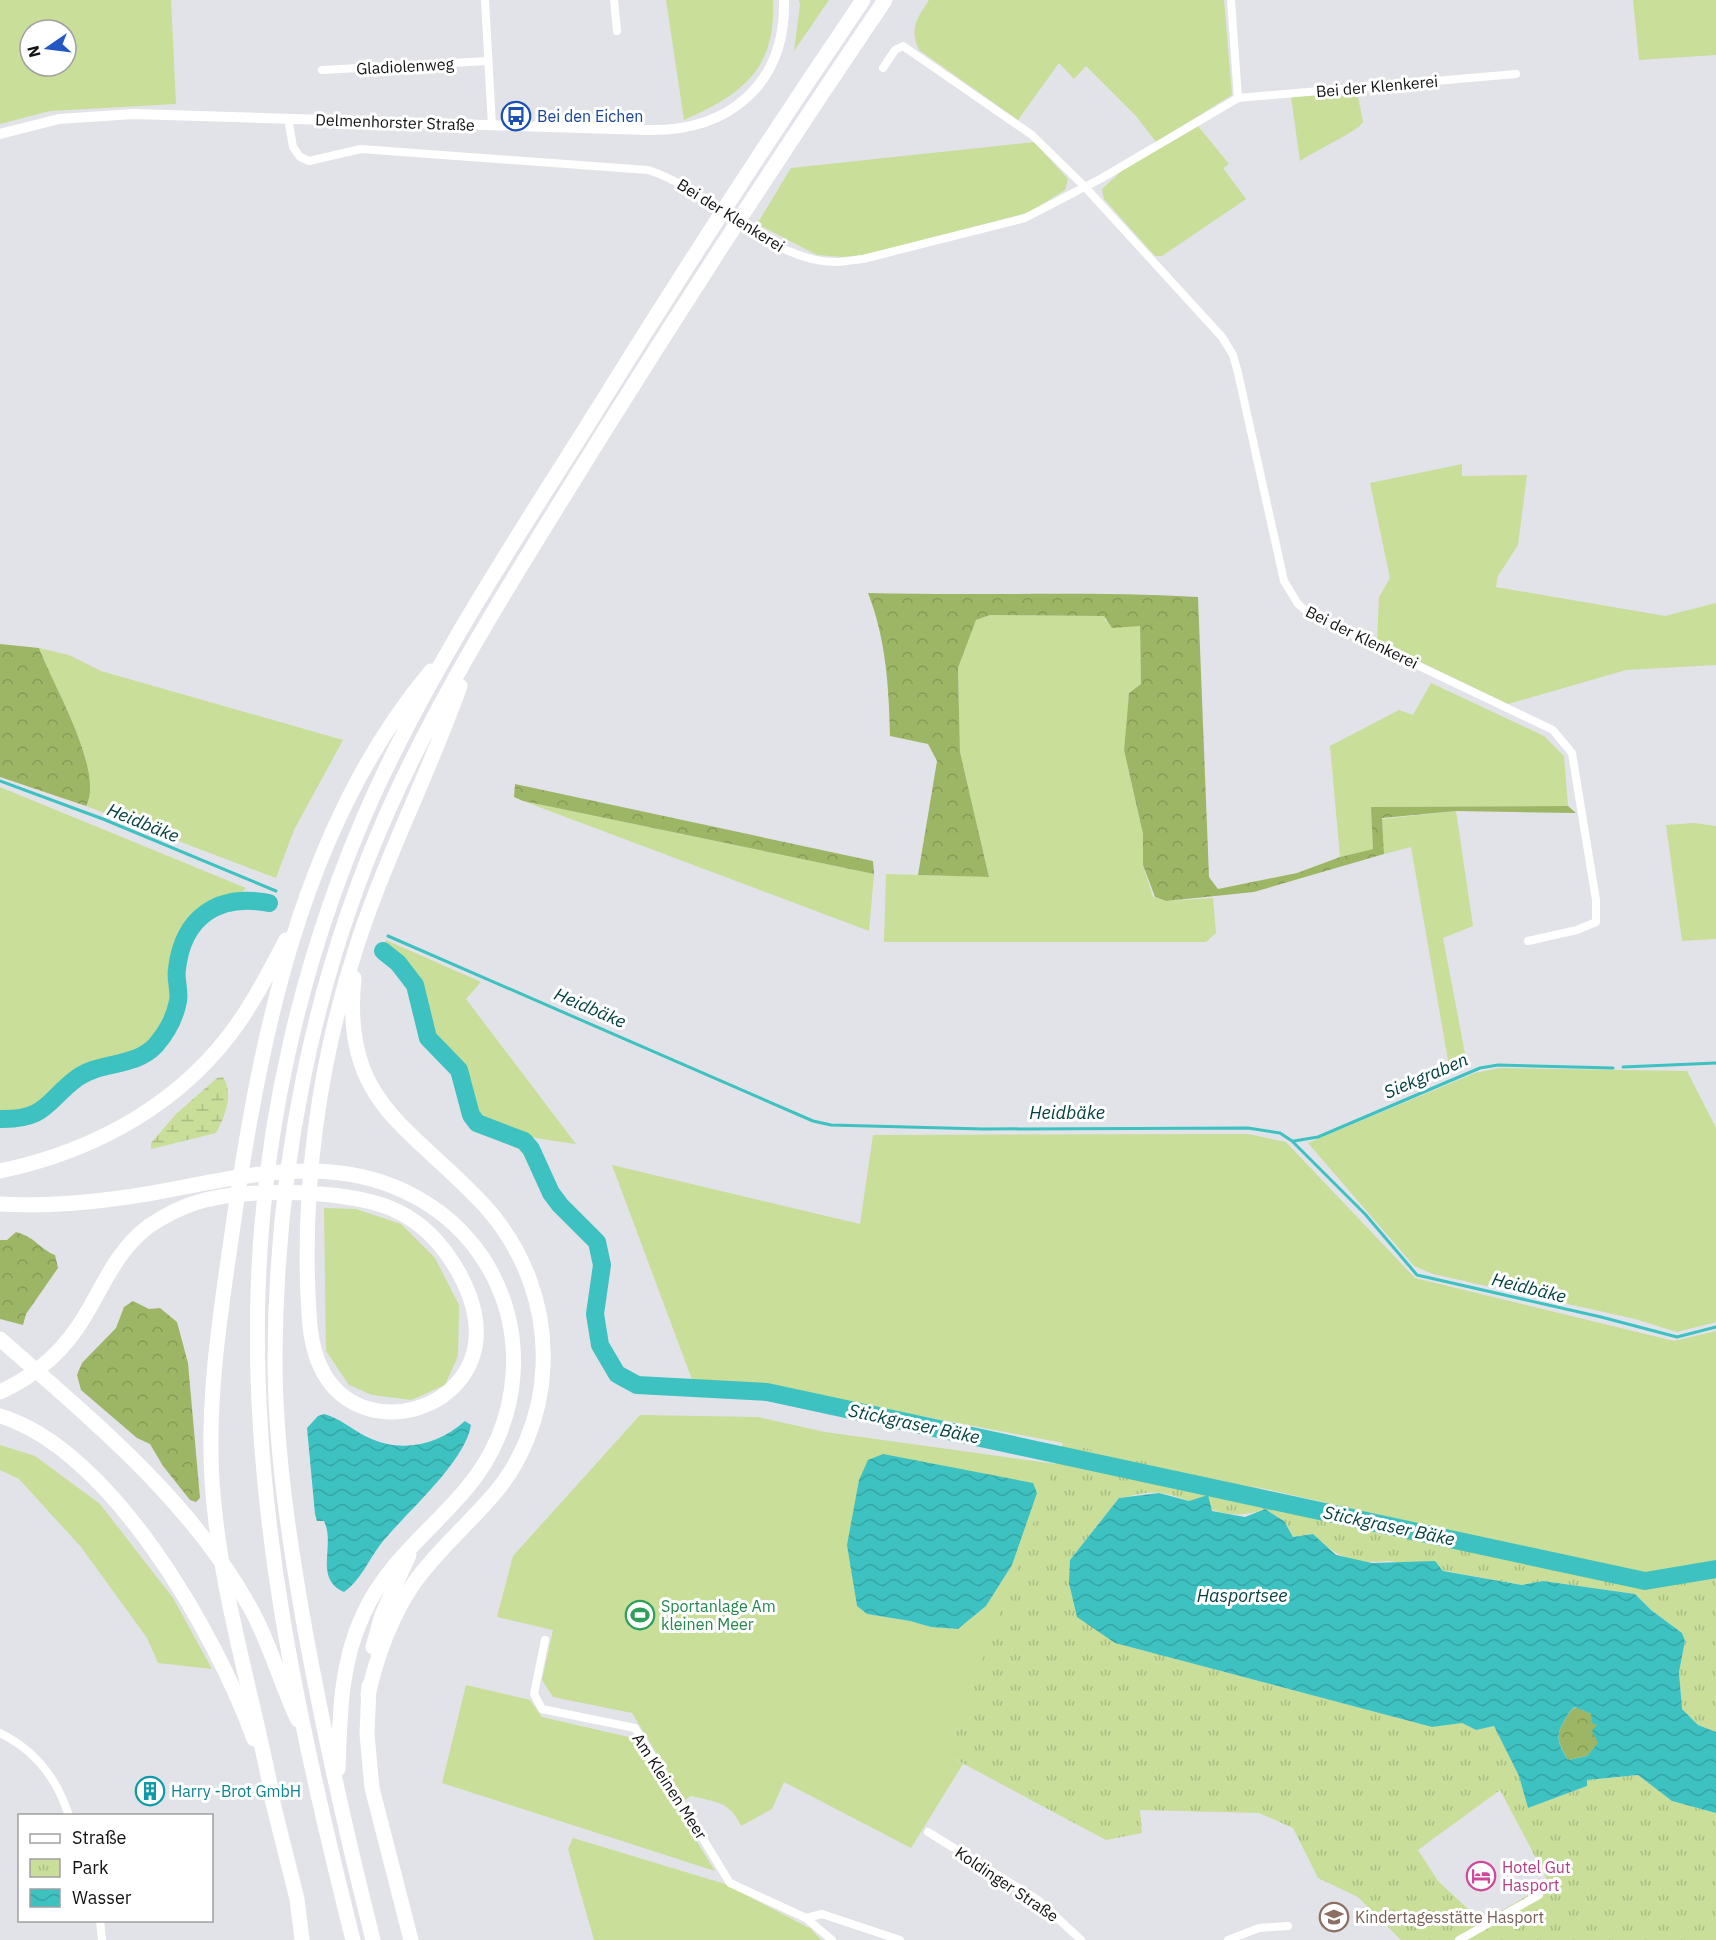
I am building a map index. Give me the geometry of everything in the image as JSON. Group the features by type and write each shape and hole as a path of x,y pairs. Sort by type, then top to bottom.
{"highway":[{"path":"353,1940 307,1739 281,1599 261,1438 257,1359 258,1288 272,1144 286,1063 313,960 331,906 374,796 400,741 456,641 628,359 863,0"},
{"path":"373,1940 337,1790 300,1599 280,1445 275,1362 277,1289 291,1144 319,1010 352,903 390,807 476,644 642,371 885,0"},
{"path":"273,1800 259,1723 238,1645 220,1553 212,1482 212,1388 235,1213 263,1057 303,908 337,824 381,738 406,700 456,641"},
{"path":"0,1392 49,1360 76,1331 114,1263 140,1233 176,1210 216,1198 289,1193 338,1197 379,1203 404,1214 429,1233 449,1256 466,1286 475,1314 476,1341 469,1365 457,1383 442,1398 419,1409 394,1413 369,1410 348,1399 329,1382 315,1357 310,1331 308,1216 314,1145 330,1043 358,942 392,850 440,741 476,644"},
{"path":"0,1171 53,1158 100,1140 141,1116 180,1087 211,1057 240,1021 303,908"},
{"path":"358,942 352,1011 355,1041 366,1076 380,1101 402,1128 477,1199 506,1234 528,1276 543,1338 540,1397 520,1455 489,1501 439,1552 414,1584 385,1638 368,1695"},
{"path":"0,1204 110,1200 284,1172 341,1173 393,1185 417,1197 459,1229 491,1271 511,1324 514,1348 511,1395 496,1443 465,1490 417,1539 375,1592 363,1614 348,1656 341,1696 337,1790"},
{"path":"0,1339 91,1419 202,1534 252,1612 307,1739"},
{"path":"0,1416 40,1433 72,1456 109,1495 168,1570 205,1630 236,1691 262,1762 297,1899 302,1940"},
{"path":"411,1940 372,1788 366,1734 368,1695 376,1634 417,1539"}],"street":[{"path":"485,0 492,125"},
{"path":"614,0 617,31"},
{"name":"Delmenhorster Straße","path":"0,134 59,119 94,115 288,118 667,130 704,124 727,114 747,98 766,75 782,35 784,0"},
{"path":"1231,0 1238,98"},
{"name":"Bei der Klenkerei","path":"883,68 895,50 903,46 1032,135 1085,187 1222,337 1233,355 1284,581 1298,604 1310,614 1553,730 1572,753 1596,900 1596,922 1578,930 1528,941"},
{"name":"Gladiolenweg","path":"322,69 488,61"},
{"name":"Bei der Klenkerei","path":"288,118 293,147 300,157 309,161 361,149 648,170 687,187 790,252 815,260 836,262 863,260 1025,218 1085,187 1238,98 1516,74"},
{"name":"Am Kleinen Meer","path":"545,1640 534,1694 542,1709 635,1728 730,1883 806,1918 832,1940"},
{"path":"0,1733 24,1747 46,1770 68,1814"},
{"name":"Koldinger Straße","path":"928,1832 1038,1900 1081,1940"},
{"path":"1459,1940 1539,1895"},
{"name":"Am Kleinen Meer","path":"806,1918 822,1914 900,1940"},
{"path":"100,1922 102,1940"},
{"path":"1228,1940 1259,1928 1288,1926"}],"green space":[{"path":"0,0 171,0 176,104 50,111 0,124"},
{"path":"666,0 773,0 769,44 752,76 723,100 684,120"},
{"path":"799,0 829,0 794,51 800,5"},
{"path":"929,0 1224,0 1232,95 1156,142 1136,116 1086,66 1074,79 1059,63 1018,120 919,50 915,36 916,24"},
{"path":"1633,0 1716,0 1716,55 1639,60"},
{"path":"1357,92 1363,122 1353,131 1300,161 1291,97"},
{"path":"1198,126 1229,164 1223,168 1246,199 1162,256 1155,256 1104,199 1102,189 1125,168"},
{"path":"1034,142 1068,179 1065,190 1030,212 870,254 843,257 817,255 757,224 791,168"},
{"path":"1462,464 1462,476 1527,475 1518,545 1498,576 1496,587 1665,616 1716,603 1716,665 1626,670 1508,704 1377,641 1379,597 1390,578 1370,483"},
{"path":"868,593 1116,594 1198,597 1209,877 1218,889 1297,873 1340,857 1373,849 1371,807 1568,806 1576,813 1456,811 1382,818 1384,854 1254,892 1166,901 1155,897 1143,865 1143,834 1124,750 1129,693 1141,684 1140,626 1112,628 1104,616 990,615 976,620 958,668 960,752 989,877 918,875 937,761 928,744 890,736 889,699 883,646"},
{"path":"990,615 1105,616 1105,621 1140,626 1141,684 1129,693 1124,750 1143,834 1143,865 1153,897 1166,901 1213,898 1216,933 1206,942 884,942 886,874 989,877 960,752 958,668 976,620"},
{"path":"0,644 39,648 83,751 89,772 90,791 86,806 0,777"},
{"path":"39,648 69,655 101,671 343,740 294,830 276,878 86,806 90,791 89,772 83,751"},
{"path":"1431,683 1544,736 1564,756 1568,806 1372,807 1373,849 1340,857 1330,746 1399,710 1413,715"},
{"path":"515,784 873,861 874,874 523,801 514,797"},
{"path":"0,787 246,888 232,899 198,912 181,928 174,946 170,1009 159,1028 145,1044 117,1060 85,1069 37,1108 27,1114 14,1116 0,1116"},
{"path":"523,801 874,874 869,931"},
{"path":"1456,811 1473,926 1443,938 1467,1064 1450,1072 1411,847 1384,854 1382,819"},
{"path":"1694,823 1716,826 1716,939 1682,941 1666,825"},
{"path":"386,940 481,982 466,999 576,1144 512,1133 488,1123 475,1113 461,1069 431,1030 426,1000 419,981 408,967 383,947"},
{"path":"1499,1068 1687,1071 1716,1128 1716,1322 1677,1332 1635,1319 1433,1274 1414,1266 1308,1143 1475,1073"},
{"path":"223,1077 228,1098 216,1133 151,1149 151,1143 176,1114 217,1078"},
{"path":"1248,1134 1286,1142 1415,1278 1674,1341 1716,1331 1716,1564 1648,1576 1063,1443 760,1385 694,1385 612,1165 860,1224 873,1135"},
{"path":"324,1208 356,1209 401,1224 435,1258 459,1305 458,1356 445,1385 411,1400 372,1395 349,1385 326,1351"},
{"path":"16,1232 29,1237 55,1255 58,1268 26,1314 23,1325 0,1319 0,1240 7,1240"},
{"path":"133,1301 149,1309 160,1308 177,1322 188,1363 200,1498 196,1502 190,1500 163,1466 150,1444 137,1438 81,1390 77,1375 82,1363 116,1328 124,1307"},
{"path":"640,1415 758,1417 825,1432 1056,1464 947,1755 963,1764 911,1848 784,1782 772,1809 741,1826 732,1812 721,1804 691,1796 685,1800 632,1713 553,1697 542,1680 553,1630 497,1617 513,1556","holes":["1012,1565 986,1606 958,1629 931,1627 867,1614 857,1606 853,1582"]},
{"path":"1063,1443 1245,1484 1479,1553 1646,1587 1716,1574 1716,1732 1698,1725 1682,1709 1679,1672 1685,1641 1682,1633 1651,1610 1635,1594 1543,1581 1522,1585 1390,1561 1356,1560 1339,1554 1313,1534 1293,1537 1284,1521 1265,1509 1250,1513 1224,1513 1161,1493 1119,1498 1070,1560 1115,1643 1432,1727 1462,1723 1476,1730 1494,1726 1519,1776 1528,1808 1587,1786 1587,1780 1638,1775 1672,1801 1716,1813 1716,1940 1401,1940 1358,1897 1318,1878 1293,1828 1259,1813 1140,1810 1142,1833 1106,1840 947,1755","holes":["1500,1790 1549,1883 1482,1922 1438,1881 1418,1850"]},
{"path":"0,1445 35,1456 100,1504 173,1598 212,1669 158,1663 147,1638 81,1547 19,1479 0,1470"},
{"path":"466,1685 530,1700 542,1717 633,1738 715,1871 442,1783"},
{"path":"1576,1707 1591,1714 1597,1725 1595,1735 1599,1743 1587,1756 1568,1760 1561,1746 1559,1733 1567,1716"},
{"path":"573,1838 725,1884 811,1929 821,1940 594,1940 568,1849"}],"water":[{"path":"324,1414 365,1436 391,1445 418,1445 454,1430 465,1421 471,1425 458,1455 446,1471 380,1545 359,1577 344,1592 329,1578 327,1530 324,1521 317,1521 315,1514 307,1428 318,1416"},
{"path":"883,1454 1033,1483 1037,1493 1012,1565 986,1606 958,1629 931,1627 867,1614 857,1606 847,1545 859,1480 868,1460"},
{"name":"Hasportsee","path":"1159,1493 1189,1501 1208,1495 1212,1511 1245,1517 1265,1509 1284,1521 1293,1537 1313,1534 1336,1555 1372,1563 1435,1561 1443,1571 1522,1585 1543,1581 1635,1594 1651,1610 1682,1633 1685,1641 1679,1672 1682,1709 1698,1725 1716,1732 1716,1813 1672,1801 1638,1775 1587,1780 1587,1786 1528,1808 1519,1776 1494,1726 1476,1730 1462,1723 1432,1727 1115,1643 1077,1617 1069,1583 1070,1560 1119,1498","holes":["1575,1707 1591,1714 1592,1723 1597,1725 1592,1731 1598,1743 1587,1756 1568,1760 1559,1742 1560,1728"]}],"waterway":[{"name":"Heidbäke","path":"0,781 103,819 276,891"},
{"name":"Stickgraser Bäke","path":"0,1119 37,1113 67,1086 86,1073 128,1061 148,1052 164,1035 175,1013 178,997 177,973 181,951 195,923 206,913 219,906 234,902 269,903"},
{"name":"Heidbäke","path":"388,936 813,1121 831,1125 983,1129 1248,1128 1280,1133 1292,1141 1365,1214 1417,1275 1601,1317 1677,1337 1716,1327"},
{"name":"Stickgraser Bäke","path":"383,951 398,963 415,985 428,1038 459,1070 471,1115 477,1123 524,1141 531,1149 551,1193 597,1242 602,1265 595,1314 600,1345 617,1374 637,1385 767,1392 1645,1581 1716,1569"},
{"name":"Siekgraben","path":"1623,1067 1716,1063"},
{"name":"Siekgraben","path":"1294,1141 1318,1137 1480,1068 1498,1065 1613,1068"}],"place":[{"name":"Bei den Eichen","path":"516,116"},
{"name":"Sportanlage Am kleinen Meer","path":"640,1615"},
{"name":"Harry -Brot GmbH","path":"150,1791"},
{"name":"Hotel Gut Hasport","path":"1481,1876"},
{"name":"Kindertagesstätte Hasport","path":"1334,1917"}]}
